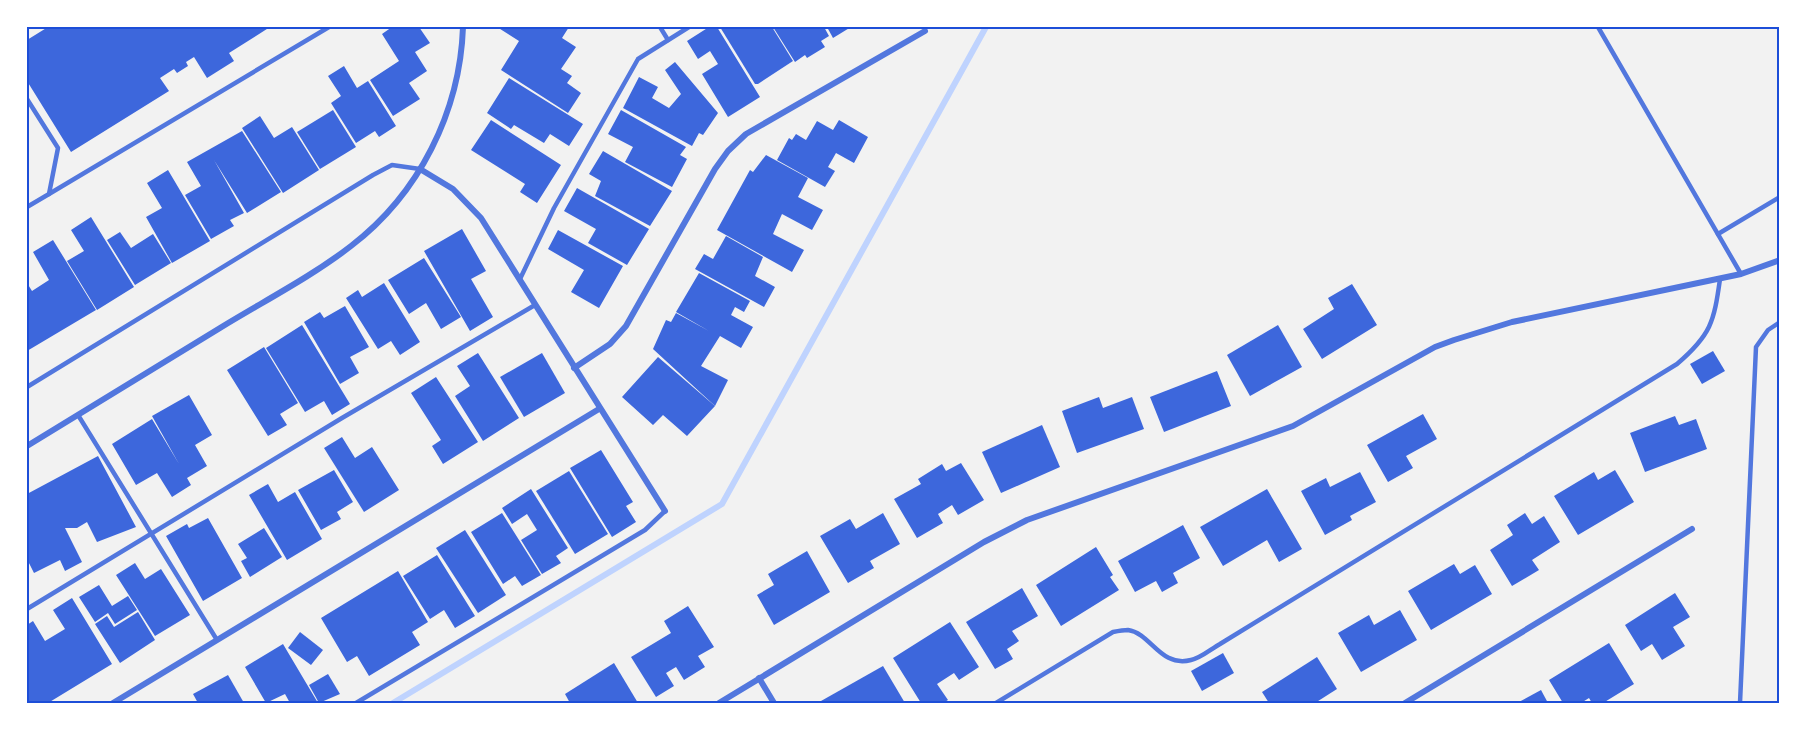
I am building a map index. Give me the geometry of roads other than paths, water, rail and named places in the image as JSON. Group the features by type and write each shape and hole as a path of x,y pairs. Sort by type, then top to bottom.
{"street":[{"path":"27,446 350,247 394,206 420,169 441,129 458,72 463,27"},
{"path":"573,368 610,344 626,326 715,169 728,151 746,134 927,29"},
{"path":"420,169 453,189 481,218 664,512"},
{"path":"719,703 984,542 1026,520 1293,426 1435,347 1512,322 1720,279 1780,260"},
{"path":"113,703 599,409"},
{"path":"1405,703 1692,529"},
{"path":"759,678 774,703"}],"lane":[{"path":"27,207 329,27"},
{"path":"660,27 668,40"},
{"path":"520,279 554,208 638,59 689,27"},
{"path":"1598,27 1741,274"},
{"path":"27,99 58,148 49,194"},
{"path":"27,387 373,175 393,165 420,169"},
{"path":"1718,234 1780,197"},
{"path":"996,703 1113,632 1128,630 1136,633 1162,656 1179,661 1191,660 1220,644 1677,364 1699,345 1714,318 1720,279"},
{"path":"27,609 535,305"},
{"path":"1740,703 1756,346 1768,330 1780,322"},
{"path":"78,415 217,640"},
{"path":"356,703 645,530 664,512"}],"waterway":[{"path":"393,703 722,504 986,27"}]}
